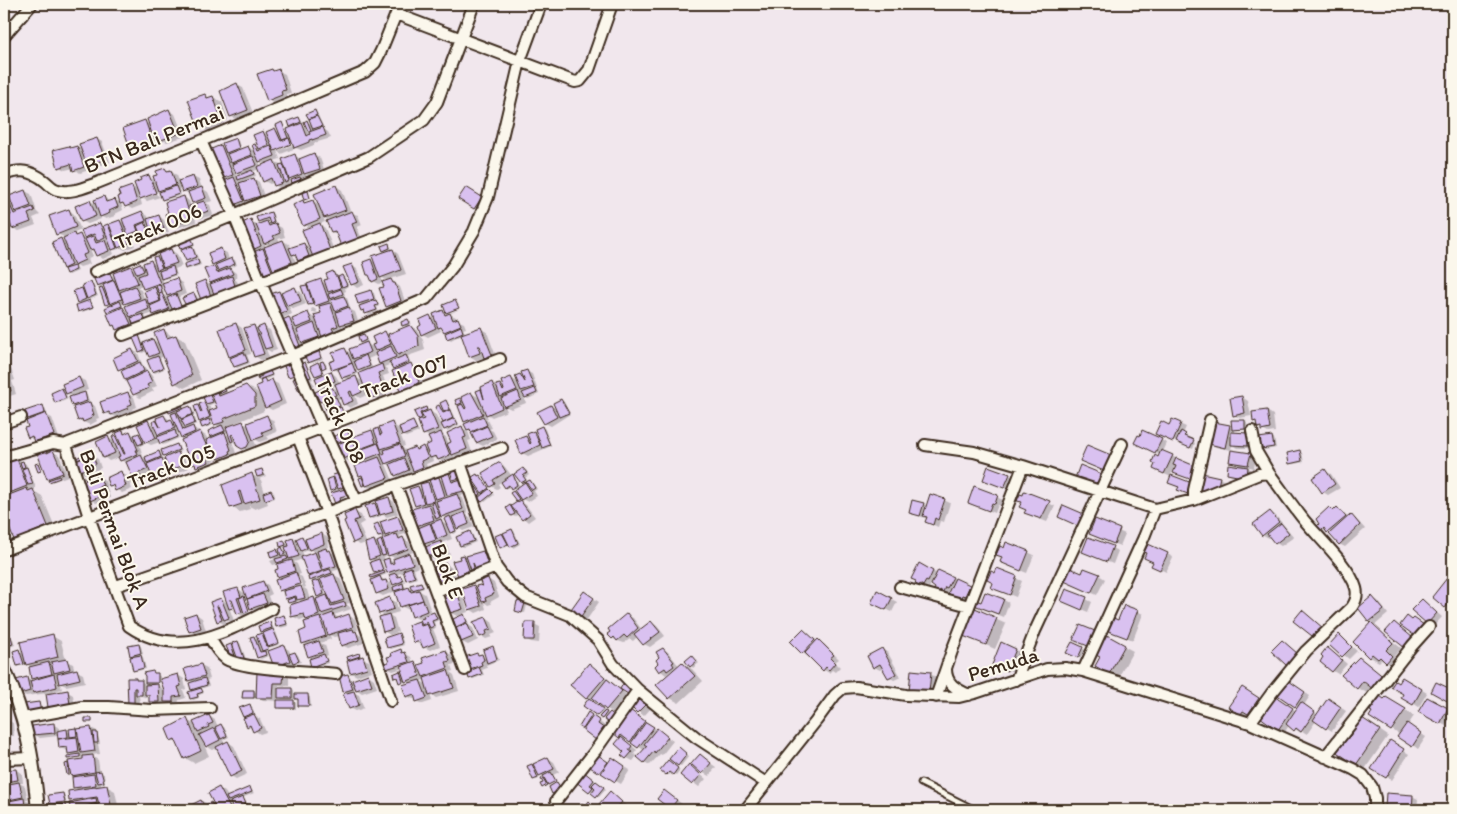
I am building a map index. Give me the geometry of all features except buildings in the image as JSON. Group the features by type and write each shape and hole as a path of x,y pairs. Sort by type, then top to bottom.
{"street":[{"path":"4,36 32,4"},
{"name":"BTN Bali Permai","path":"4,175 18,171 29,171 56,190 75,190 97,183 319,92 365,72 375,63 382,51 400,4"},
{"name":"Track 006","path":"95,272 234,216 369,157 424,120 437,102 474,4"},
{"path":"520,61 541,4"},
{"path":"396,14 575,82 580,81 589,70 612,4"},
{"name":"Bali Permai Blok A","path":"272,609 222,634 196,641 161,640 139,633 130,626 89,517 66,445 292,356 426,299 453,266 474,231 488,197 520,61"},
{"name":"Track 008","path":"201,141 323,428 357,502"},
{"path":"123,335 394,232"},
{"name":"Track 007","path":"323,428 500,359"},
{"path":"4,423 21,417"},
{"path":"1194,500 1194,490 1210,420"},
{"name":"Track 005","path":"4,550 323,428"},
{"path":"1250,723 1306,651 1352,607 1356,601 1357,594 1342,564 1305,521 1269,473 1256,451 1252,431"},
{"path":"298,437 327,513 392,701"},
{"path":"4,458 53,443 66,445"},
{"path":"1016,680 1035,631 1122,444"},
{"path":"925,445 974,452 1063,477 1155,509 1194,500 1259,474 1269,473"},
{"path":"116,586 327,513 396,485 502,448"},
{"path":"460,462 496,567 507,582 525,597 564,611 580,622 598,640 613,664 638,690 697,738 766,783"},
{"path":"936,697 969,606 1024,466"},
{"name":"Blok E","path":"396,485 465,670"},
{"path":"1083,671 1155,509"},
{"path":"436,591 496,567"},
{"path":"900,587 969,606"},
{"path":"1325,757 1429,627"},
{"path":"210,637 219,653 234,663 336,674"},
{"path":"946,668 946,676 950,683 957,690 969,695"},
{"name":"Pemuda","path":"745,810 835,695 843,688 856,686 906,695 958,697 1054,668 1083,671 1250,723 1363,774 1372,786 1375,810"},
{"path":"4,669 8,686 23,718 32,758 38,810"},
{"path":"556,801 595,751 638,690"},
{"path":"23,718 88,707 152,710 210,708"},
{"path":"4,759 32,758"}],"lane":[{"path":"921,783 975,810"}]}
